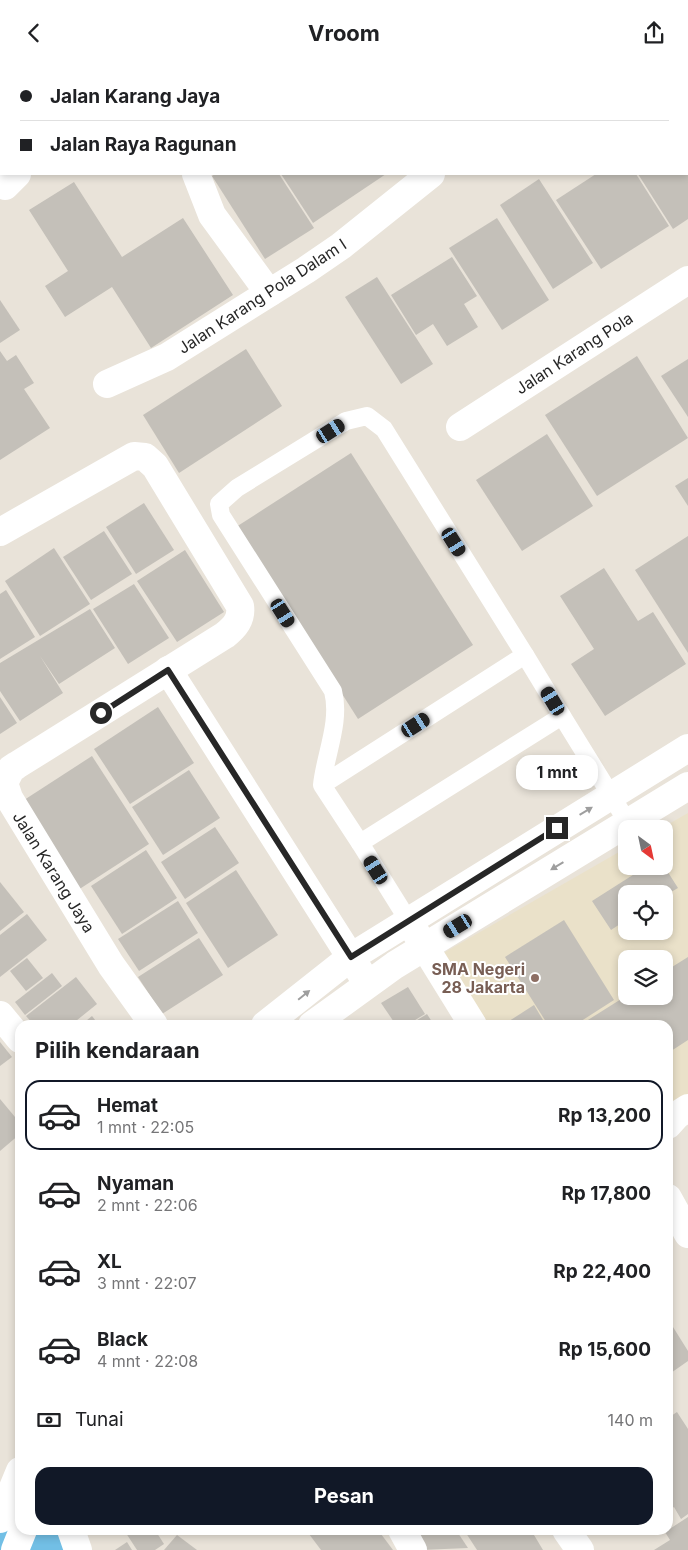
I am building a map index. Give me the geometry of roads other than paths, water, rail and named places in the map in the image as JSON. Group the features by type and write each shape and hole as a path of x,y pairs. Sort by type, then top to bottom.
{"street":[{"path":"196,175 212,215 269,293"},
{"name":"Jalan Karang Pola Dalam I","path":"107,384 167,357 269,293 341,246 430,175"},
{"name":"Jalan Karang Pola","path":"460,427 688,279"},
{"name":"Jalan Karang Jaya","path":"0,532 134,456 141,456 155,466 240,611 238,622 225,635 16,765 11,769 4,783 9,798 111,965 150,1020"},
{"path":"168,670 367,983"},
{"path":"272,1020 351,957 688,748"},
{"path":"633,820 688,786"},
{"path":"319,1020 367,983 425,946 618,829"},
{"path":"408,920 470,1020"},
{"path":"0,1015 15,1033"},
{"path":"673,1119 688,1108"},
{"path":"673,1207 688,1234"},
{"path":"0,1519 15,1483"},
{"path":"15,1550 21,1535"},
{"path":"73,1535 78,1550"},
{"path":"405,1535 413,1550"},
{"path":"570,1535 580,1550"}],"lane":[{"path":"408,920 322,785 334,723 334,697 221,515 219,504 237,488 346,421 362,416 372,418 384,429 626,820"},
{"path":"322,785 525,655"},
{"path":"360,843 562,716"}],"waterway":[{"path":"27,1535 41,1550"}],"place":[{"name":"SMA Negeri 28 Jakarta","path":"535,978"}]}
